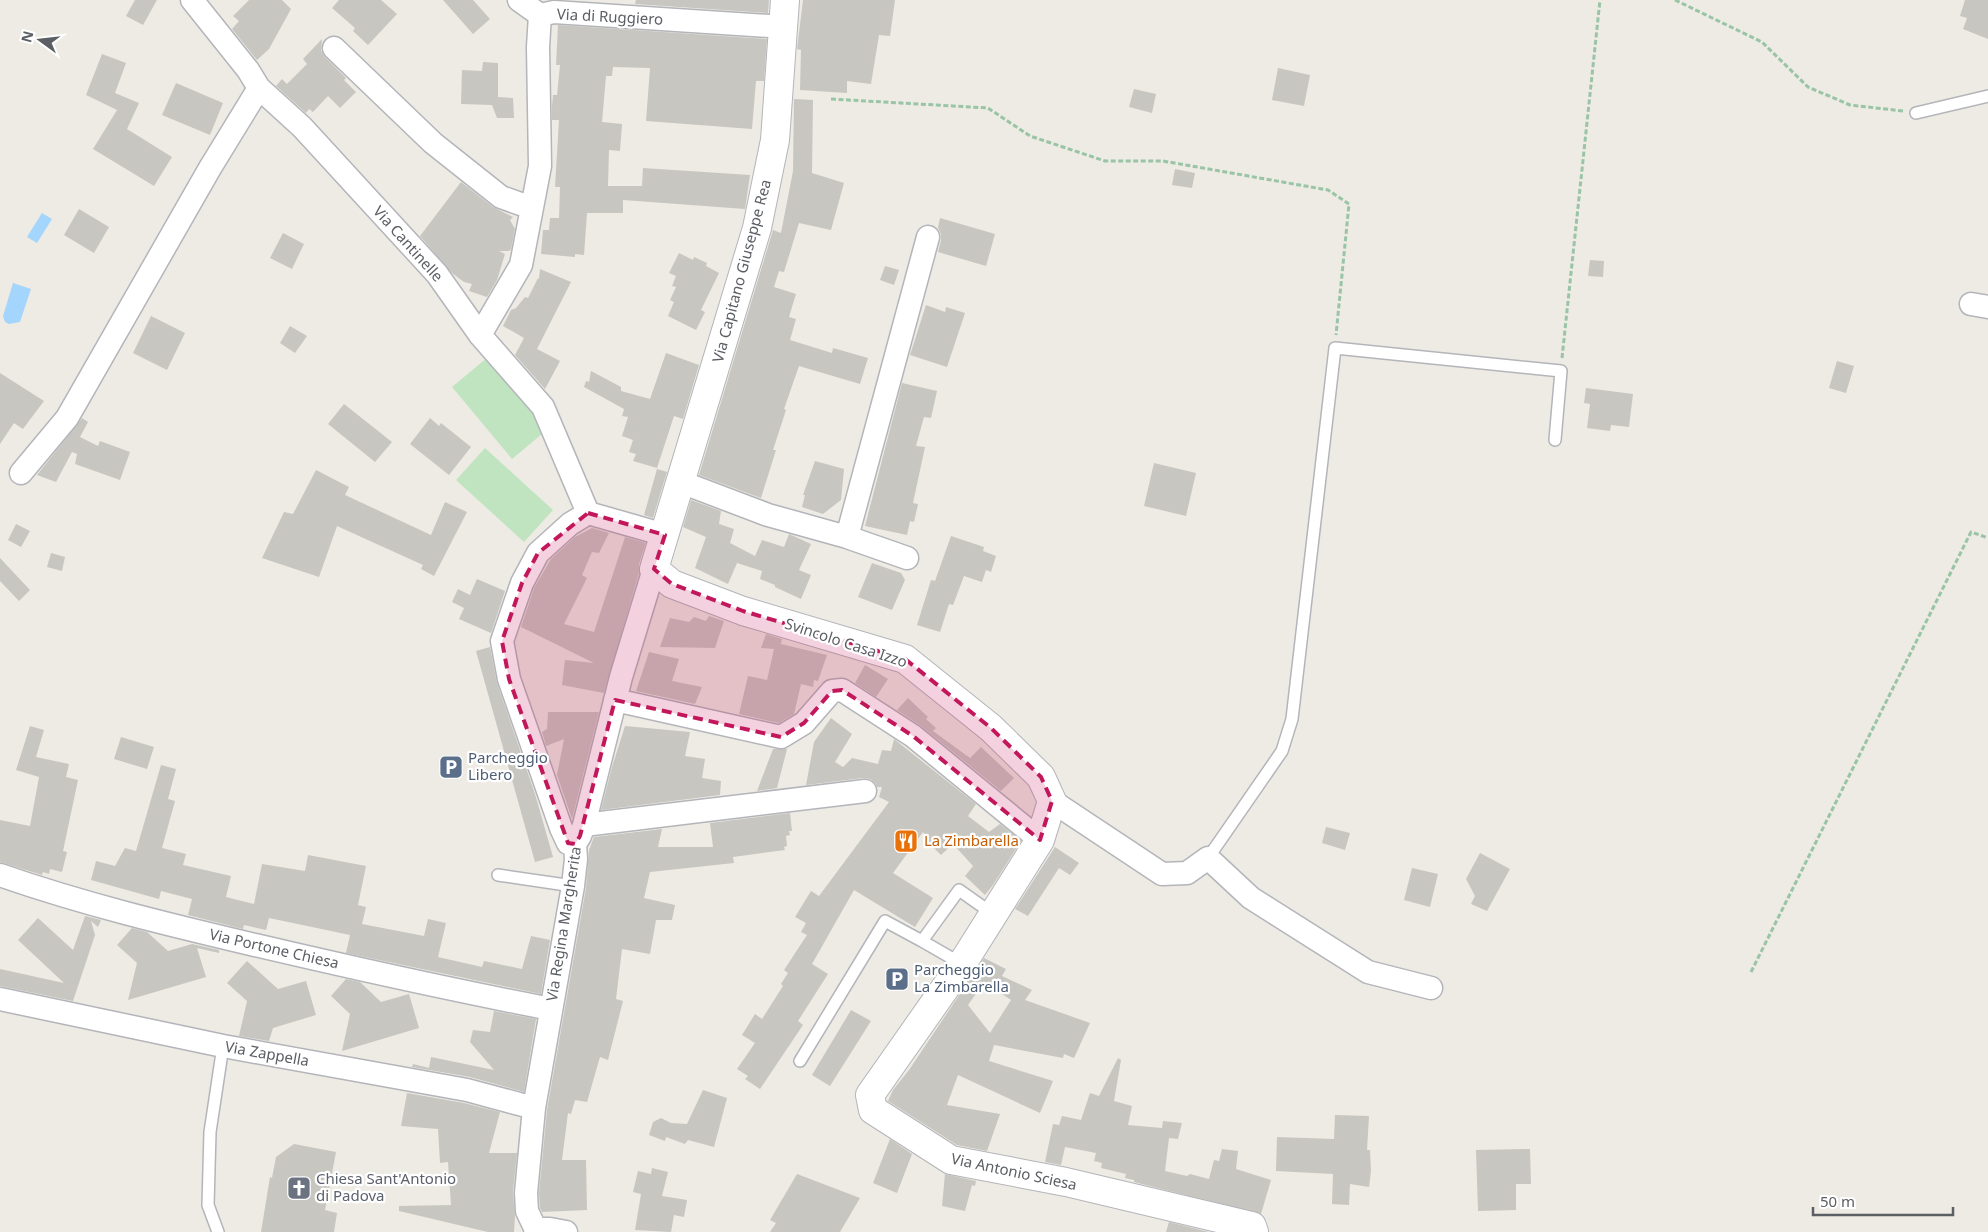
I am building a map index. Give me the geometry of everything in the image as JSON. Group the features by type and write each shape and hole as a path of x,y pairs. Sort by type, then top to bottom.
{"street":[{"name":"Via Cantinelle","path":"192,0 248,70 259,88 302,127 437,274 480,335 543,407 588,513"},
{"path":"519,0 540,8"},
{"name":"Via Capitano Giuseppe Rea","path":"665,535 757,228 765,194 775,140 785,0"},
{"name":"Via di Ruggiero","path":"480,335 521,265 540,166 538,47 540,8 554,12 784,27"},
{"path":"334,48 448,155 501,198 532,208"},
{"path":"21,473 67,418 210,168 259,88"},
{"path":"847,537 928,237"},
{"path":"681,482 768,516 847,537 907,558"},
{"path":"665,535 588,513 570,524 538,553 522,583 502,641 509,679 561,828 568,843 579,834 866,791"},
{"name":"Via Regina Margherita","path":"536,1230 527,1211 526,1193 534,1108 573,886 579,834 640,611 665,535"},
{"name":"Svincolo Casa Izzo","path":"654,569 672,584 743,611 905,659 991,728 1041,777 1052,800"},
{"path":"615,700 781,736 804,723 832,691 842,690 913,736 1040,840"},
{"path":"1052,800 1162,874 1188,873 1208,858 1251,898 1368,972 1431,988"},
{"name":"Via Antonio Sciesa","path":"1052,800 1040,840 962,964 870,1095 873,1110 950,1160 1076,1184 1252,1226 1254,1232"},
{"name":"Via Portone Chiesa","path":"0,875 43,890 195,931 373,973 551,1009"},
{"name":"Via Zappella","path":"0,999 222,1046 467,1090 534,1108"},
{"path":"536,1230 550,1229 566,1232"}],"lane":[{"path":"1916,112 1988,96"},
{"path":"1208,858 1282,751 1292,719 1335,348 1561,371 1556,440"},
{"path":"498,875 573,886"},
{"path":"922,941 959,890 993,914"},
{"path":"800,1061 885,921 962,964"},
{"path":"218,1232 208,1205 210,1132 222,1046"}],"path":[{"path":"1561,371 1600,0"},
{"path":"1675,0 1762,42 1808,87 1850,106 1916,112"},
{"path":"831,98 988,108 1030,136 1105,161 1163,160 1328,190 1349,204 1335,348"},
{"path":"1751,972 1971,532 1988,538"}],"highlighted area":[{"path":"588,513 665,535 654,569 672,584 743,611 905,659 991,728 1041,777 1052,801 1040,840 913,736 842,690 832,691 804,723 781,737 615,700 580,836 575,844 568,843 509,679 502,641 522,583 538,553"}],"green space":[{"path":"488,357 548,429 512,459 452,387"},
{"path":"485,448 553,510 524,542 456,480"}],"water":[{"path":"42,213 52,219 37,243 27,237"},
{"path":"13,283 31,289 20,322 9,324 5,322 3,316"}],"building":[{"path":"135,0 157,0 143,25 126,16"},
{"path":"249,0 282,0 291,9 269,49 257,60 232,29 239,21 233,16"},
{"path":"339,0 381,0 397,14 368,45 353,31 355,28 332,8"},
{"path":"443,0 473,0 490,19 473,34"},
{"path":"636,0 769,0 768,13 635,4"},
{"path":"803,0 895,0 890,36 879,35 871,84 847,81 847,93 800,90 801,50 797,49"},
{"path":"1965,0 1988,0 1988,39 1963,29 1967,18 1960,16"},
{"path":"558,25 767,39 764,81 756,81 752,129 646,121 650,68 613,67 612,76 606,76 602,122 622,124 620,151 609,150 608,186 642,186 643,168 750,175 745,209 623,200 623,213 587,213 584,255 575,254 575,257 541,254 543,230 549,230 550,218 559,218 560,187 555,187 559,120 552,120 553,95 557,95 560,65 556,65"},
{"path":"322,39 321,51 356,92 340,108 328,96 313,112 309,109 306,113 276,86 282,79 287,84 307,64 303,59"},
{"path":"102,54 126,63 115,93 139,103 127,129 172,157 154,186 93,149 117,110 86,95"},
{"path":"483,62 498,63 498,97 513,98 514,118 497,118 492,105 461,104 462,70 482,71"},
{"path":"1278,68 1310,75 1304,106 1272,100"},
{"path":"176,83 223,103 210,135 162,115"},
{"path":"1134,89 1156,94 1152,113 1129,107"},
{"path":"794,99 813,100 812,173 844,183 831,230 799,223 784,272 779,271 774,287 796,294 789,317 796,319 790,340 832,353 833,348 868,358 860,384 799,366 784,409 786,410 773,450 776,450 761,498 699,475 773,230 781,233 793,171"},
{"path":"1175,169 1195,173 1192,188 1172,185"},
{"path":"461,182 493,207 513,217 510,220 515,229 511,249 509,251 499,251 505,254 497,280 487,297 469,291 472,284 464,282 452,273 420,236"},
{"path":"79,209 109,227 94,253 64,235"},
{"path":"940,218 995,234 986,266 938,252 941,240 938,228"},
{"path":"283,233 304,244 292,269 270,258"},
{"path":"679,253 693,260 694,257 707,263 706,266 719,273 701,310 705,312 696,330 668,316 674,302 670,300 676,287 672,286 676,276 669,273"},
{"path":"1590,260 1604,261 1603,277 1588,276"},
{"path":"885,266 899,270 894,285 880,280"},
{"path":"540,269 571,282 537,349 560,361 545,389 515,355 524,338 503,326 511,310 516,308 525,297 528,298 539,279"},
{"path":"926,305 945,312 946,307 965,313 947,367 910,355"},
{"path":"151,316 185,333 167,370 133,353"},
{"path":"290,326 307,336 295,353 280,343"},
{"path":"666,353 699,365 683,419 674,416 657,468 633,461 636,454 629,452 633,440 622,436 628,417 622,416 624,409 584,387 586,381 589,382 591,371 621,387 621,391 650,399"},
{"path":"1837,361 1854,366 1846,393 1829,388"},
{"path":"0,373 44,401 23,429 14,423 0,444"},
{"path":"902,383 937,391 931,418 924,417 916,446 925,447 913,503 918,504 914,522 910,521 907,535 865,526"},
{"path":"1586,388 1633,394 1629,427 1611,425 1610,431 1587,428 1590,404 1584,403"},
{"path":"344,404 392,442 375,462 328,424"},
{"path":"82,418 88,422 80,437 98,446 100,441 130,452 120,480 75,464 77,454 72,452 56,482 37,475"},
{"path":"430,418 439,426 441,423 471,447 449,475 410,444"},
{"path":"815,461 844,469 841,500 823,514 802,507 805,495 803,495"},
{"path":"1154,463 1196,473 1186,516 1144,506"},
{"path":"657,469 667,472 653,518 644,515"},
{"path":"316,470 349,487 345,495 431,535 445,502 467,512 434,576 421,569 423,565 337,526 319,577 262,558 284,512 293,514"},
{"path":"691,500 721,511 719,524 734,529 730,543 755,556 762,540 784,547 789,534 811,544 799,570 811,575 801,599 760,579 762,571 737,563 728,584 695,568 706,537 683,527"},
{"path":"16,524 30,531 21,547 8,540"},
{"path":"592,528 609,533 599,553 592,552 582,575 587,578 564,624 594,632 625,537 646,543 604,693 562,685 565,660 594,663 521,627 534,588 551,559 575,537"},
{"path":"951,536 984,547 983,551 996,556 991,572 986,570 982,582 964,576 953,605 949,604 940,632 917,625 931,580 935,581"},
{"path":"51,553 65,557 62,571 47,567"},
{"path":"0,558 30,590 19,601 0,581"},
{"path":"872,563 901,573 905,580 892,610 858,597"},
{"path":"477,579 505,591 491,633 459,619 464,608 452,602 458,589 470,595"},
{"path":"709,616 724,621 715,648 660,647 670,618 689,622 694,617 706,621"},
{"path":"766,634 782,639 781,644 827,655 818,681 814,680 813,687 801,684 794,714 779,723 739,714 748,676 767,680 774,649 761,648"},
{"path":"490,647 497,683 535,794 553,857 535,862 476,651"},
{"path":"649,652 679,659 672,681 702,687 695,704 636,691"},
{"path":"865,665 888,679 876,697 855,683"},
{"path":"908,698 928,717 926,719 936,728 933,731 970,758 981,747 1014,778 1001,791 921,726 897,710"},
{"path":"548,712 599,712 572,819 557,775 564,739 546,746 542,732 547,729"},
{"path":"831,718 852,734 835,762 843,767 852,758 878,764 882,750 891,751 894,739 976,804 968,816 989,832 1000,824 1021,841 985,895 965,876 973,866 953,844 941,855 931,845 923,832 893,873 933,898 915,927 854,890 812,964 828,974 798,1021 803,1025 760,1089 745,1079 748,1076 737,1069 755,1043 742,1035 755,1014 762,1019 783,986 781,984 788,973 784,970 807,935 801,932 806,923 795,917 811,891 819,896 889,802 879,797 882,787 877,787 870,779 863,778 806,785 814,742"},
{"path":"30,726 44,730 36,757 69,764 66,777 78,780 63,851 67,852 62,872 50,869 49,874 43,872 42,875 0,862 0,820 30,826 39,777 16,770"},
{"path":"625,726 690,732 685,756 705,759 702,778 721,781 720,795 601,810"},
{"path":"121,737 154,747 147,769 114,759"},
{"path":"773,749 787,749 777,788 757,791"},
{"path":"161,765 176,769 168,799 175,801 162,848 186,854 183,865 231,876 226,897 254,904 262,864 305,871 308,855 366,866 358,905 366,907 362,924 424,936 428,919 446,923 438,957 482,967 484,961 522,969 531,936 550,940 541,994 346,953 350,935 269,918 266,930 244,925 243,929 188,915 192,899 161,891 159,899 91,880 96,861 115,866 125,848 136,851"},
{"path":"790,813 792,831 789,831 790,835 786,836 787,846 784,847 785,850 733,857 734,863 650,872 644,898 675,905 672,920 656,920 650,954 622,949 616,999 623,1001 608,1060 600,1057 587,1102 575,1100 571,1114 568,1113 562,1160 586,1160 587,1210 542,1212 539,1193 547,1110 586,888 589,850 594,837 662,829 658,847 713,847 710,823"},
{"path":"1326,827 1350,833 1345,850 1322,843"},
{"path":"1055,847 1079,863 1070,875 1059,868 1028,916 1015,909"},
{"path":"1480,853 1510,869 1487,911 1471,904 1475,896 1466,879"},
{"path":"1412,868 1438,874 1430,907 1404,900"},
{"path":"85,916 101,920 98,927 91,921 95,935 73,1001 0,986 0,969 64,983 18,940 38,918 73,950"},
{"path":"132,928 147,932 168,951 192,944 219,950 219,953 197,948 206,977 128,1000 137,963 117,945"},
{"path":"984,958 1006,969 1002,976 1032,990 1025,1000 1090,1023 1074,1058 1064,1054 1063,1058 994,1045 989,1061 1053,1081 1040,1113 958,1075 947,1105 1000,1114 987,1151 957,1145 888,1101 893,1090 909,1070","holes":["984,982 1011,1000 990,1033 968,1005"]},
{"path":"247,961 278,989 306,981 316,1015 273,1028 269,1041 239,1036 247,1001 227,983"},
{"path":"346,979 360,982 381,1002 409,994 419,1028 342,1051 350,1014 331,996"},
{"path":"851,1010 871,1021 830,1086 812,1075"},
{"path":"494,1011 536,1019 524,1092 470,1077 412,1067 413,1064 429,1068 431,1057 494,1070 470,1042 473,1030 490,1032"},
{"path":"1118,1058 1121,1060 1114,1101 1132,1106 1128,1125 1162,1128 1163,1121 1182,1123 1178,1139 1169,1138 1165,1171 1187,1176 1190,1174 1209,1179 1214,1160 1219,1161 1222,1149 1238,1151 1236,1169 1271,1180 1261,1214 1134,1182 1134,1180 1125,1178 1126,1174 1101,1168 1102,1163 1094,1161 1096,1153 1065,1147 1061,1165 1045,1162 1053,1124 1059,1125 1062,1116 1081,1120 1090,1093 1099,1096"},
{"path":"703,1090 727,1098 714,1147 688,1140 685,1144 666,1137 665,1141 649,1135 653,1122 661,1118 671,1123 687,1124"},
{"path":"407,1093 464,1103 500,1112 489,1153 517,1153 513,1192 514,1232 488,1232 399,1211 399,1206 451,1205 448,1162 440,1163 438,1129 401,1126"},
{"path":"1335,1115 1369,1116 1367,1150 1370,1150 1371,1171 1369,1187 1350,1184 1349,1205 1332,1204 1333,1174 1276,1171 1277,1137 1334,1139"},
{"path":"890,1139 912,1154 897,1193 873,1183"},
{"name":"Chiesa Sant'Antonio di Padova","path":"294,1144 336,1152 325,1210 337,1213 334,1232 261,1232 270,1177 272,1178 276,1157"},
{"path":"1530,1149 1531,1184 1516,1184 1516,1210 1478,1211 1476,1150"},
{"path":"652,1168 668,1172 662,1196 687,1200 684,1217 674,1215 671,1232 635,1230 641,1194 633,1192 638,1171 651,1174"},
{"path":"797,1174 860,1198 840,1232 770,1232 776,1223 770,1220"},
{"path":"945,1174 976,1181 975,1186 972,1185 965,1211 942,1206"},
{"path":"1169,1222 1209,1232 1166,1232"}],"place":[{"name":"Parcheggio Libero","path":"451,767"},
{"name":"La Zimbarella","path":"906,841"},
{"name":"Parcheggio La Zimbarella","path":"897,979"},
{"name":"Chiesa Sant'Antonio di Padova","path":"299,1188"}]}
